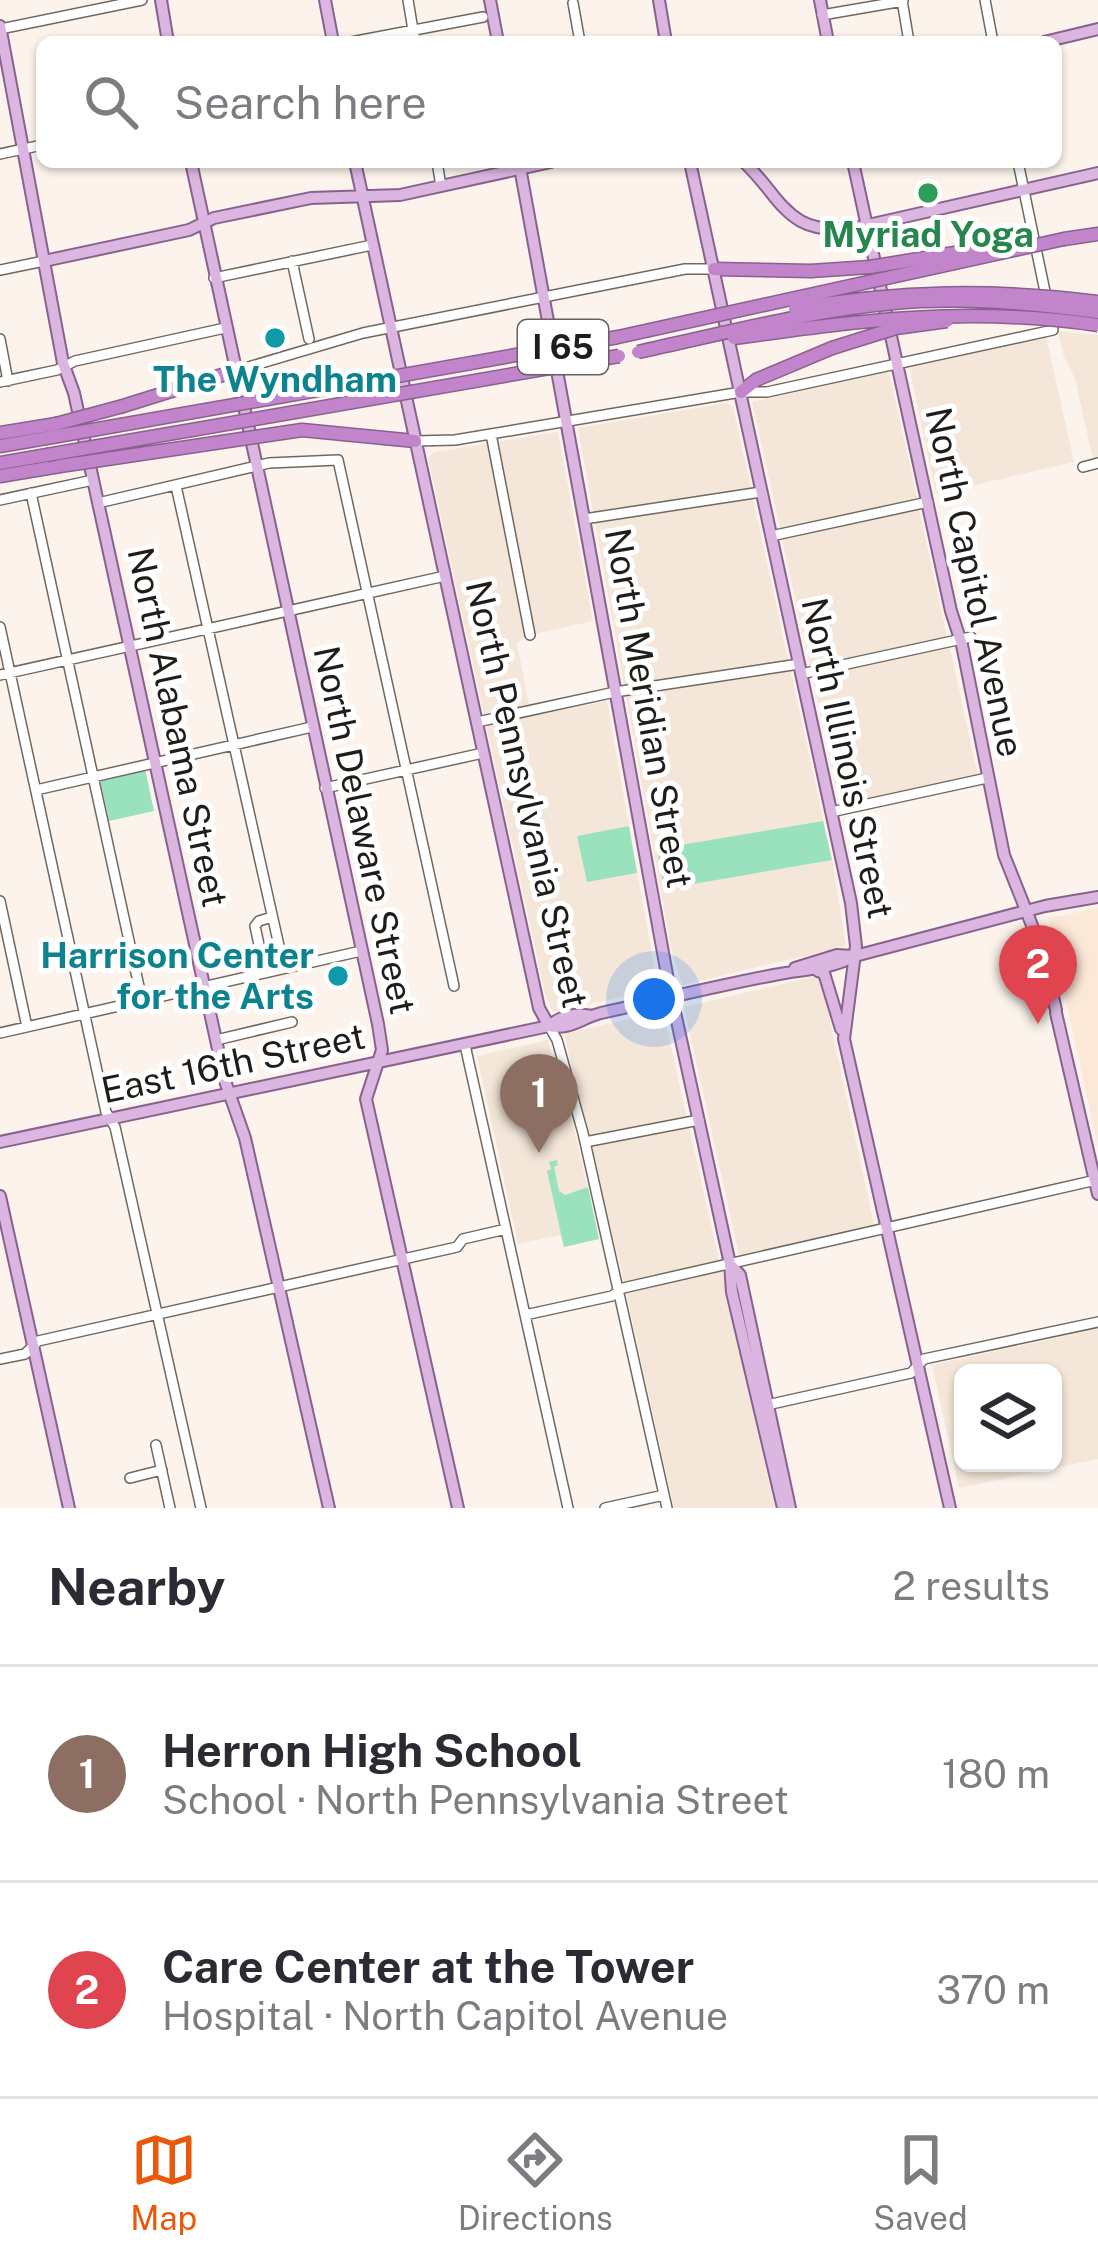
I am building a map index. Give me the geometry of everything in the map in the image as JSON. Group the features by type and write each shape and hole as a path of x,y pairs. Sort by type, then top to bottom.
{"highway":[{"name":"I 65","path":"0,446 57,430 648,330 1098,234"},
{"path":"714,269 856,269 1064,239"},
{"path":"648,330 906,293 994,291 1098,302"},
{"path":"638,352 784,320 893,303 999,301 1098,312"},
{"path":"741,392 756,380 832,348 896,328 1003,314"},
{"name":"I 65","path":"0,463 638,352 897,316 1003,314 1098,325"},
{"path":"0,433 57,430 235,371"},
{"path":"0,476 302,430 415,441"}],"main road":[{"path":"161,0 167,36"},
{"path":"325,0 332,36"},
{"path":"490,0 497,36"},
{"path":"658,0 665,36"},
{"path":"820,0 827,36"},
{"name":"North Alabama Street","path":"0,28 64,366 74,393 216,1040 244,1133 329,1508"},
{"path":"1062,38 1098,29"},
{"name":"North Delaware Street","path":"191,168 382,1044 365,1100 458,1508"},
{"name":"North Pennsylvania Street","path":"357,168 539,1009 549,1025"},
{"path":"44,261 311,198 392,196 509,168"},
{"name":"North Meridian Street","path":"521,168 671,998 730,1264 732,1292 787,1508"},
{"name":"North Illinois Street","path":"691,168 855,920 844,1039 950,1508"},
{"path":"749,168 773,200 801,221 833,230 1098,173"},
{"name":"North Capitol Avenue","path":"854,168 928,502 966,638 987,778 1006,863 1042,953 1098,1194"},
{"path":"777,974 815,970 1026,910 1098,897"},
{"path":"777,974 837,955 855,956"},
{"path":"815,970 824,974 844,1039"},
{"name":"East 16th Street","path":"0,1142 549,1025 581,1024 592,1016 777,974"},
{"path":"0,1196 69,1508"},
{"name":"North Meridian Street","path":"730,1264 740,1275 787,1508"}],"street":[{"path":"0,28 142,0"},
{"path":"408,0 414,36 483,17"},
{"path":"823,15 902,0 908,36"},
{"path":"985,0 992,36"},
{"path":"573,3 579,36"},
{"path":"0,154 36,146"},
{"path":"438,168 441,186"},
{"path":"415,441 766,392 1053,330 1019,168"},
{"path":"214,278 372,244"},
{"path":"0,270 44,261"},
{"path":"292,261 309,339"},
{"path":"235,371 391,328 685,269 714,269"},
{"path":"0,339 4,382 225,328"},
{"path":"491,434 530,635"},
{"path":"98,503 269,464 338,460 454,986"},
{"path":"1083,467 1098,464"},
{"path":"0,500 93,480"},
{"path":"176,486 284,968"},
{"path":"584,519 761,492"},
{"path":"31,494 142,1000"},
{"path":"771,536 928,502"},
{"path":"5,674 445,576"},
{"path":"0,627 5,674 36,790 201,1508"},
{"path":"476,722 615,692 800,669 966,638"},
{"path":"36,790 312,728"},
{"path":"326,788 483,753"},
{"path":"831,812 987,778"},
{"path":"0,902 27,1027"},
{"path":"265,973 256,926 272,917"},
{"path":"0,1033 361,950"},
{"path":"216,1040 292,1022"},
{"name":"North Pennsylvania Street","path":"549,1025 585,1142 667,1508"},
{"path":"465,1045 568,1508"},
{"path":"585,1142 698,1120"},
{"path":"525,1315 1096,1180"},
{"path":"0,1359 26,1354 44,1340 457,1247 463,1239 506,1229"},
{"path":"767,1405 908,1373 924,1359 1098,1322"},
{"path":"156,1445 170,1508"},
{"path":"130,1478 162,1470"},
{"path":"605,1508 664,1495"}],"shaded area":[{"path":"1058,331 1098,335 1098,463 1094,464 1075,379"},
{"path":"1046,336 1074,462 936,494 909,366"},
{"path":"889,372 917,498 780,528 752,402"},
{"path":"726,403 733,407 751,488 593,512 578,428"},
{"path":"558,432 593,621 530,635 517,643 529,705 484,715 428,458 434,452"},
{"path":"753,499 833,864 846,946 682,985 671,948 595,522"},
{"path":"919,509 947,636 810,667 782,539"},
{"path":"950,648 978,776 840,805 812,677"},
{"path":"607,701 658,989 553,1012 486,725"},
{"path":"1098,908 1098,1147 1048,918"},
{"path":"820,975 874,1224 739,1255 684,1007"},
{"path":"663,1011 719,1260 624,1282 564,1034"},
{"path":"548,1040 599,1239 564,1247 560,1235 518,1244 477,1056"},
{"path":"722,1271 775,1508 674,1508 626,1293"},
{"path":"1098,1329 1098,1459 1062,1467 1062,1364 954,1364 954,1465 932,1365"},
{"path":"955,1472 1036,1472 959,1488"}],"green space":[{"path":"145,769 154,811 109,821 100,779"},
{"path":"823,821 832,860 664,889 657,849"},
{"path":"629,826 637,873 587,882 577,836"},
{"path":"557,1160 559,1191 565,1195 588,1187 599,1239 564,1247 547,1171 549,1162"}],"place":[{"name":"Myriad Yoga","path":"928,193"},
{"name":"The Wyndham","path":"275,338"},
{"name":"Harrison Center for the Arts","path":"338,976"},
{"name":"Care Center at the Tower","path":"1038,1024"},
{"name":"Herron High School","path":"539,1153"}]}
